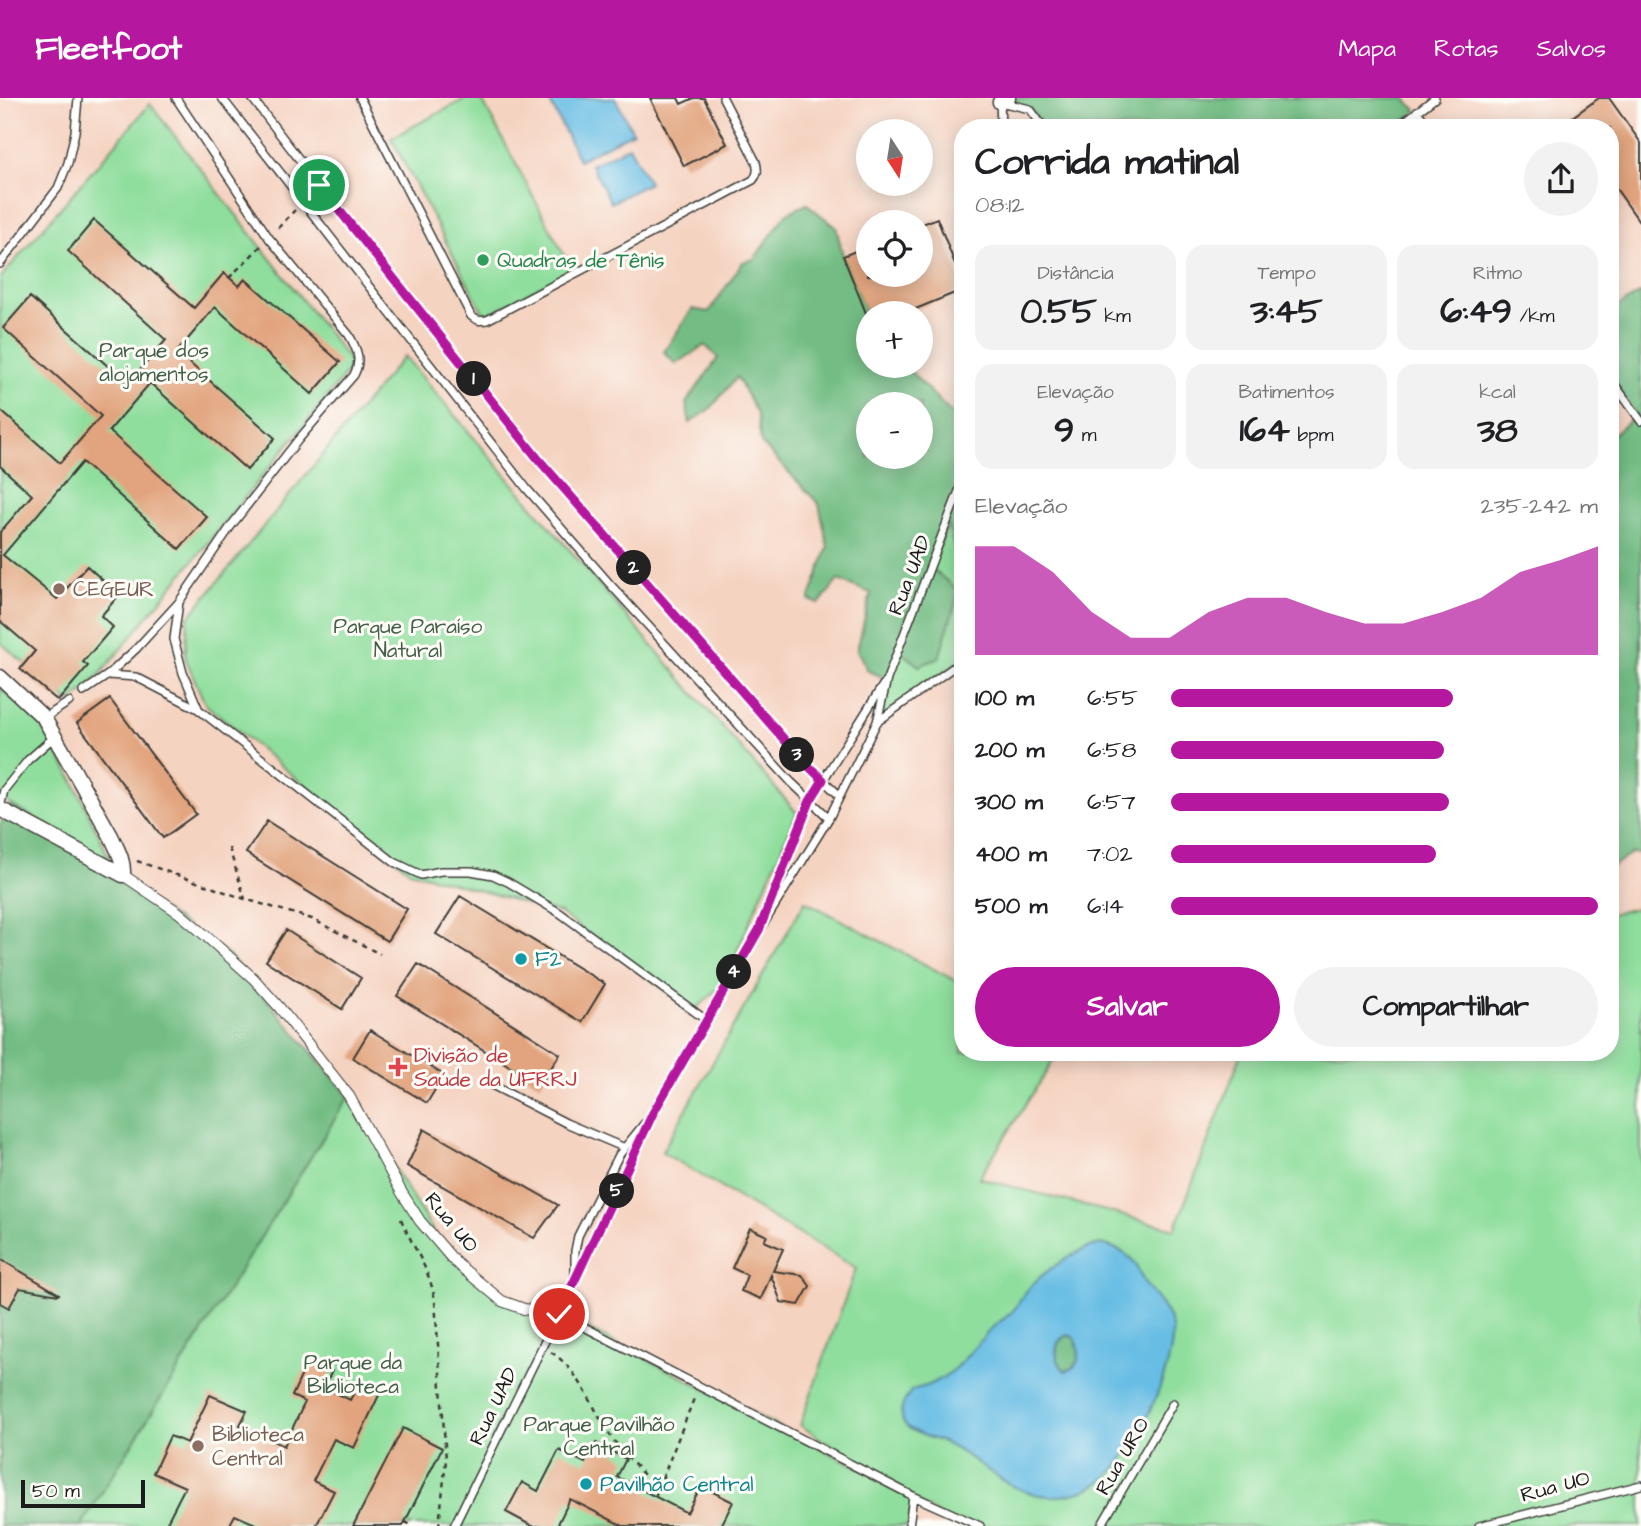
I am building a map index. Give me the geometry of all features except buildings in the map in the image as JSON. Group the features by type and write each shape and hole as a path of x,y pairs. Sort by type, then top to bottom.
{"street":[{"path":"0,677 44,718 120,856 123,875"},
{"name":"Rua UO","path":"0,808 123,875 178,912 246,971 279,1007 349,1096 402,1193 435,1241 455,1262 502,1301 559,1314"}],"lane":[{"path":"0,264 58,188 68,163 75,132 78,98"},
{"path":"83,692 108,675 137,648 179,601 231,526 298,440 349,381 357,369 359,357 349,335 269,237 176,98"},
{"path":"222,98 527,488 663,643 791,782 828,818"},
{"path":"252,98 539,460 803,761 840,796"},
{"path":"360,98 471,316 481,321 753,180 758,169 723,98"},
{"path":"1407,119 1435,98"},
{"path":"1002,119 1003,99 1030,109 1037,119"},
{"path":"1417,111 1423,119"},
{"path":"1619,390 1641,421"},
{"name":"Rua UAD","path":"454,1526 559,1314 653,1113 759,930 828,818 877,722 887,679 954,504"},
{"path":"179,601 174,639 183,673 198,709"},
{"path":"877,722 954,667"},
{"path":"108,675 136,677 198,709 394,862 410,871 421,875 441,871 471,871 492,875 508,882 560,913 706,1020"},
{"name":"Rua UAD","path":"759,930 810,801 887,679"},
{"path":"44,718 69,702"},
{"path":"0,808 4,790 28,760 54,737"},
{"path":"486,1082 566,1123 625,1148"},
{"path":"575,1280 575,1251 579,1236 606,1178 619,1155 653,1113"},
{"name":"Rua UO","path":"559,1314 914,1496 980,1526"},
{"name":"Rua URO","path":"1101,1526 1173,1403"},
{"name":"Rua UO","path":"1479,1526 1641,1485"},
{"path":"909,1526 914,1496"}],"path":[{"path":"229,278 294,212"},
{"path":"229,848 245,899"},
{"path":"120,856 312,919 380,954"},
{"path":"402,1193 398,1201 398,1211 427,1269 435,1301 446,1460 439,1526"},
{"path":"542,1347 560,1358 573,1371 614,1440 658,1490"},
{"path":"655,1497 698,1386"},
{"path":"405,1522 414,1526"}],"shaded area":[{"path":"0,98 1641,98 1641,1526 0,1526"}],"green space":[{"path":"467,98 481,98 572,270 485,316 391,138"},
{"path":"1008,98 1405,98 1417,111 1407,119 1037,119 1030,109 1000,102"},
{"name":"Parque dos alojamentos","path":"150,104 353,365 103,671 69,702 0,642 0,278"},
{"path":"807,204 836,227 843,256 861,301 856,301 856,378 917,378 930,392 856,392 856,469 933,469 933,395 954,415 954,547 948,525 931,568 954,587 954,608 939,658 919,666 898,650 887,679 868,671 857,650 871,593 838,580 819,604 809,600 828,547 819,504 761,443 757,414 737,377 711,408 690,423 686,403 718,358 705,345 676,364 664,352 692,309 709,312 743,262 754,259 787,213"},
{"path":"1641,293 1641,854 1633,853 1619,862 1619,429 1636,415 1619,391 1619,306"},
{"name":"Parque Paraíso Natural","path":"404,356 797,813 723,984 694,1011 560,913 410,871 205,704 185,657 188,618"},
{"path":"948,523 954,546 954,665 877,722 887,679"},
{"path":"0,687 39,722 73,780 111,862 0,798"},
{"path":"11,805 230,956 349,1096 81,1526 0,1526 0,825"},
{"path":"805,901 954,980 954,1061 1053,1061 979,1178 1175,1229 1239,1061 1619,1061 1619,912 1641,907 1641,1526 956,1526 914,1499 909,1526 81,1526 349,1096 449,1256 502,1301 559,1314 885,1481 800,1425 856,1268 662,1152"},
{"path":"1068,1335 1075,1338 1079,1353 1077,1363 1065,1371 1056,1351 1059,1342"}],"water":[{"path":"548,98 615,98 633,132 579,160"},
{"path":"629,146 649,183 611,203 591,165"},
{"path":"1106,1245 1131,1258 1146,1285 1168,1315 1172,1335 1170,1354 1155,1399 1134,1442 1113,1471 1092,1487 1076,1493 1059,1496 1035,1494 1007,1483 956,1449 908,1427 901,1416 902,1408 912,1390 948,1374 992,1328 1014,1310 1032,1285 1059,1263 1091,1247","holes":["1068,1335 1075,1338 1078,1348 1077,1363 1065,1371 1057,1356 1057,1346"]}],"place":[{"name":"Quadras de Tênis","path":"483,260"},
{"name":"CEGEUR","path":"59,589"},
{"name":"F2","path":"521,959"},
{"name":"Divisão de Saúde da UFRRJ","path":"398,1067"},
{"name":"Biblioteca Central","path":"198,1446"},
{"name":"Pavilhão Central","path":"586,1484"}],"route":[{"path":"319,185 539,460 803,761 823,780 810,801 759,930 653,1113 559,1314"}],"park label":[{"name":"Parque da Biblioteca","path":"353,1374"},
{"name":"Parque Pavilhão Central","path":"599,1436"}]}
